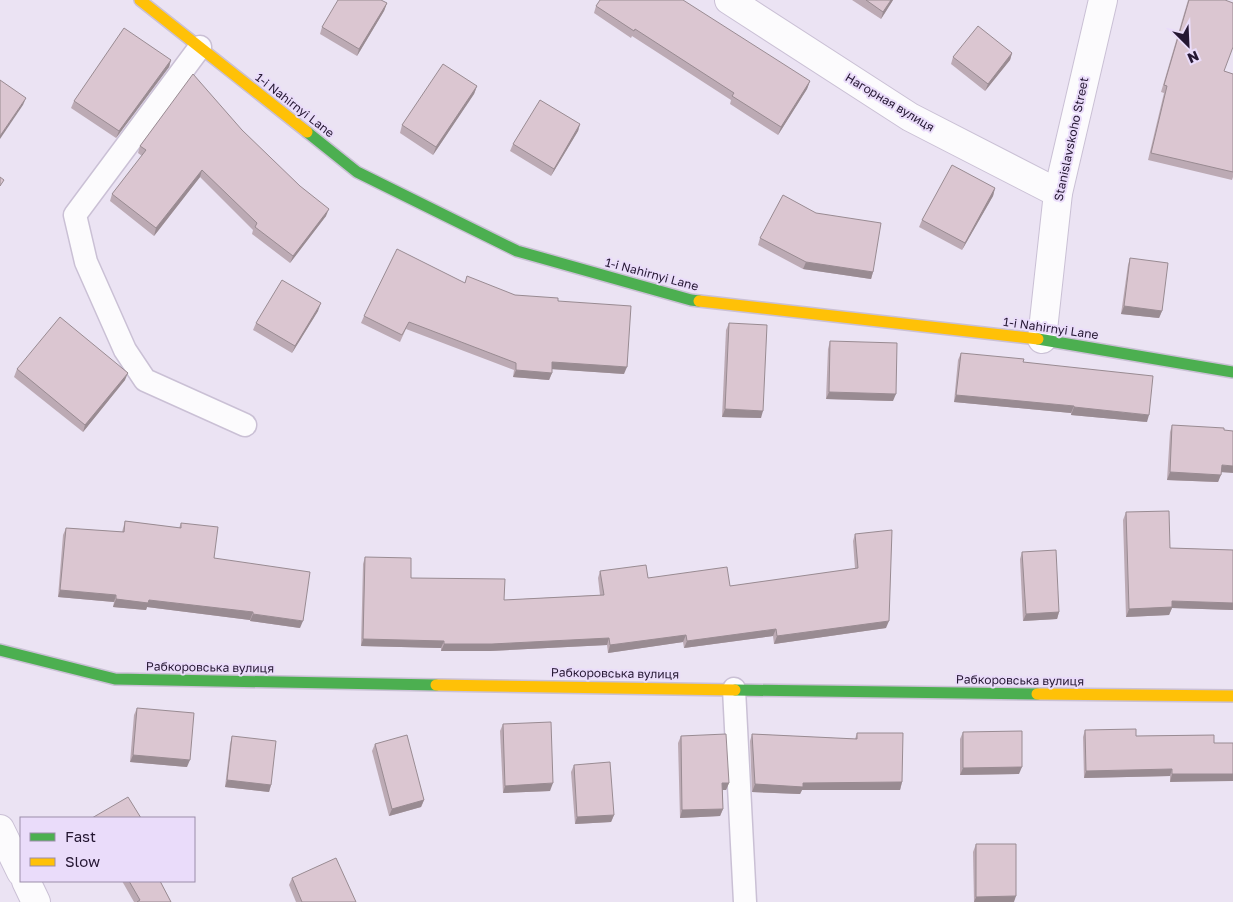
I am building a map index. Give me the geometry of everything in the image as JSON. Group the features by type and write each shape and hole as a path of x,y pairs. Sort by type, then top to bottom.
{"street":[{"name":"1-i Nahirnyi Lane","path":"140,0 357,172 517,250 691,300 1042,339 1233,372"},
{"name":"Нагорная вулиця","path":"729,0 910,117 1058,193"},
{"name":"Stanislavskoho Street","path":"1042,339 1058,193 1103,0"},
{"name":"Рабкоровська вулиця","path":"0,650 115,679 892,693 1233,696"},
{"path":"0,829 20,870"},
{"path":"26,882 36,902"}],"lane":[{"path":"200,47 75,215 86,262 125,350 145,380 245,425"},
{"path":"734,689 745,902"}],"building":[{"path":"338,0 381,0 387,3 359,49 322,27"},
{"path":"600,0 683,0 810,81 781,127 732,96 734,93 596,6"},
{"path":"866,0 891,0 883,12"},
{"path":"1189,0 1225,0 1233,3 1233,47 1224,71 1233,74 1233,172 1151,153 1167,86 1164,85"},
{"path":"978,26 1012,53 988,84 953,57"},
{"path":"124,28 171,60 119,131 74,101"},
{"path":"443,64 477,86 436,147 402,125"},
{"path":"193,74 242,130 300,186 329,209 293,256 255,227 257,223 202,170 156,228 112,194 146,150 140,146"},
{"path":"0,80 26,98 0,136"},
{"path":"540,100 580,124 554,169 513,144"},
{"path":"952,165 995,188 965,243 922,220"},
{"path":"0,177 4,180 0,186"},
{"path":"783,195 816,213 881,223 873,272 806,262 760,238"},
{"path":"397,249 465,283 467,276 515,295 558,298 558,301 631,306 627,367 552,362 552,373 516,370 516,363 409,322 402,335 364,316"},
{"path":"1130,258 1168,263 1162,311 1124,306"},
{"path":"282,280 321,303 295,346 256,323"},
{"path":"60,317 128,373 85,425 17,369"},
{"path":"729,323 767,325 763,411 725,409"},
{"path":"830,341 897,343 896,394 829,392"},
{"path":"961,353 1024,359 1023,362 1153,376 1149,415 956,395"},
{"path":"1172,425 1224,428 1224,430 1233,431 1233,466 1222,465 1221,475 1170,472"},
{"path":"1169,511 1170,548 1233,550 1233,603 1172,601 1172,607 1129,609 1126,512"},
{"path":"125,521 181,528 181,523 218,527 214,558 310,572 303,621 253,614 253,612 149,600 148,603 116,599 116,595 60,590 66,528 124,532"},
{"path":"892,530 889,621 777,636 776,629 687,641 686,635 610,645 609,638 492,644 444,644 444,641 363,639 365,557 411,558 411,578 505,579 504,600 604,595 600,571 646,565 648,578 727,567 730,586 858,568 855,534"},
{"path":"1056,550 1059,612 1026,614 1022,552"},
{"path":"137,708 194,713 190,760 133,755"},
{"path":"551,722 553,783 505,786 503,724"},
{"path":"1136,729 1136,736 1214,735 1214,743 1233,743 1233,774 1172,774 1172,769 1086,771 1085,730"},
{"path":"1022,731 1022,767 963,768 963,732"},
{"path":"857,733 903,733 902,782 803,783 803,787 755,784 752,734 857,739"},
{"path":"726,734 729,783 722,783 723,809 682,810 681,736"},
{"path":"407,735 424,800 392,809 375,744"},
{"path":"232,736 276,741 271,785 227,780"},
{"path":"610,762 614,815 577,817 574,765"},
{"path":"128,797 140,817 94,817"},
{"path":"976,844 1016,844 1016,896 976,897"},
{"path":"336,858 356,902 302,902 292,878"},
{"path":"130,882 161,882 171,902 137,902 140,900"}],"traffic: fast":[{"path":"307,132 357,172 517,251 699,301"},
{"path":"1038,339 1233,372"},
{"path":"0,650 115,679 436,685"},
{"path":"735,690 1037,694"}],"traffic: slow":[{"path":"140,0 307,132"},
{"path":"699,301 1038,339"},
{"path":"436,685 735,690"},
{"path":"1037,694 1233,696"}]}
